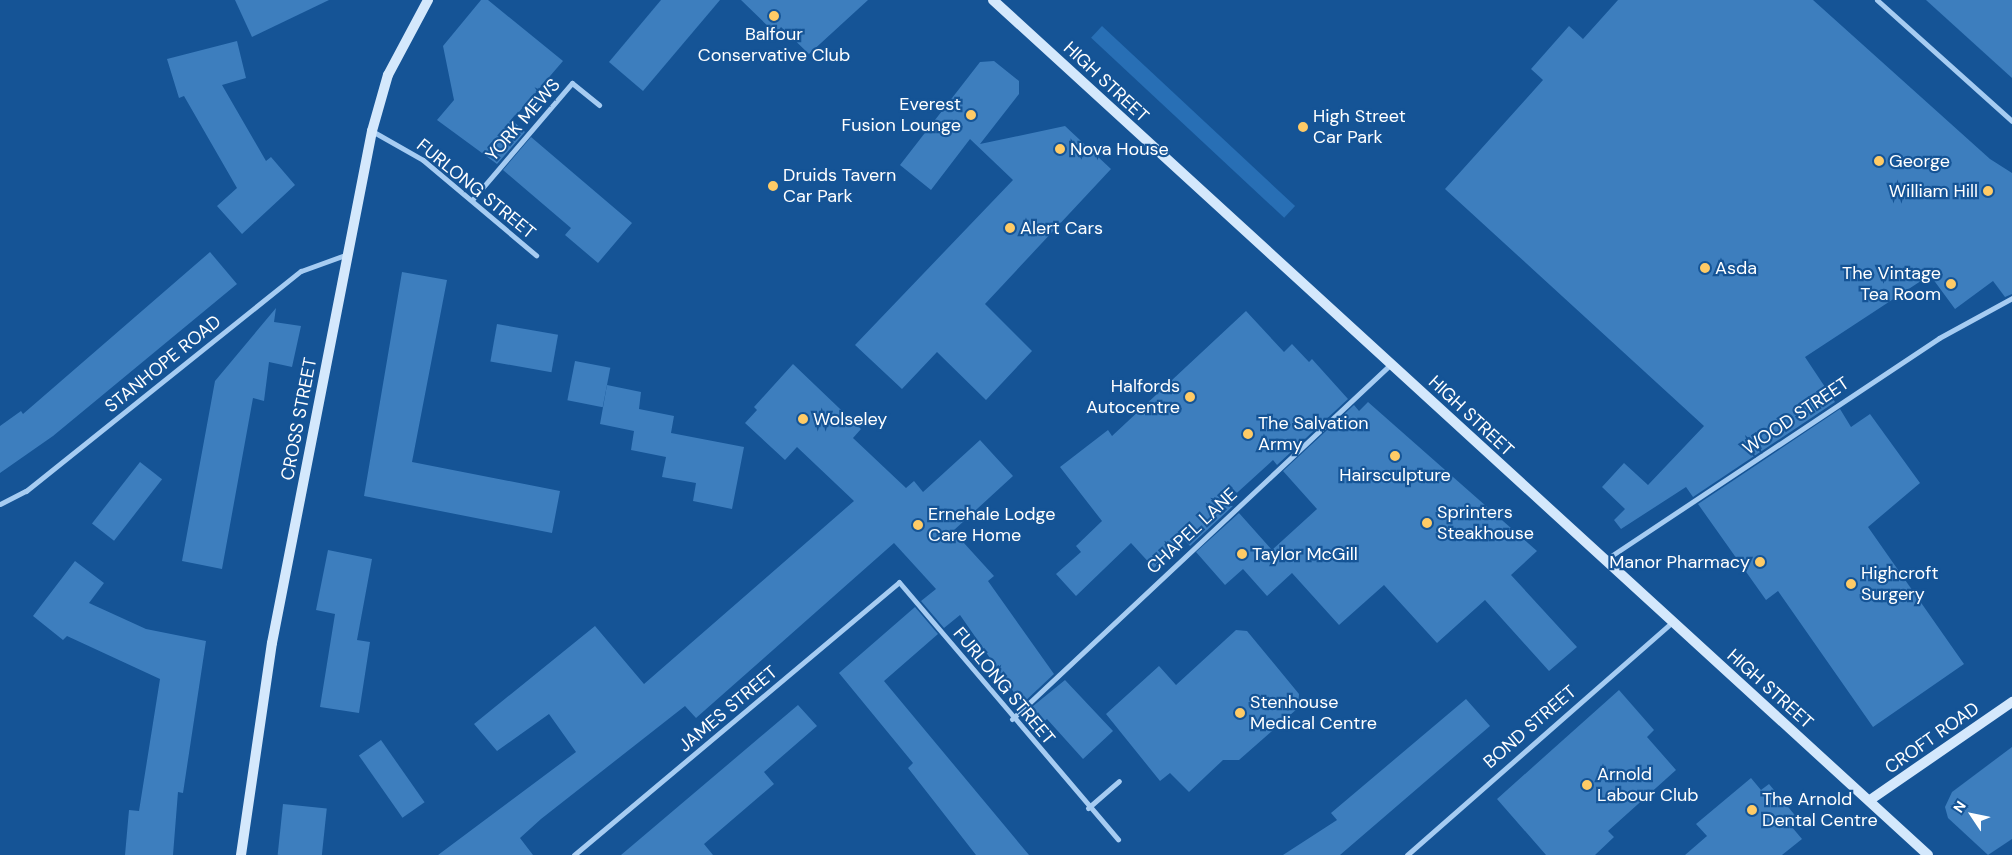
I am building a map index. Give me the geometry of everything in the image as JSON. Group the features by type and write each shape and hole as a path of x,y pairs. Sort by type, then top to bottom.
{"street":[{"name":"CROSS STREET","path":"241,855 272,643 372,131 388,76 428,0"},
{"name":"HIGH STREET","path":"993,0 1928,855"},
{"path":"1877,0 2012,121"},
{"name":"YORK MEWS","path":"472,200 572,83 599,105"},
{"name":"FURLONG STREET","path":"372,131 424,160 536,255"},
{"name":"STANHOPE ROAD","path":"0,504 26,491 301,271 348,254"},
{"name":"WOOD STREET","path":"1604,560 1939,338 2012,298"},
{"name":"CHAPEL LANE","path":"1012,719 1391,364"},
{"name":"FURLONG STREET","path":"899,582 1012,719 1088,808 1118,839"},
{"name":"JAMES STREET","path":"574,855 899,582"},
{"name":"BOND STREET","path":"1407,855 1672,622"},
{"name":"CROFT ROAD","path":"1870,800 2012,702"},
{"path":"1088,808 1119,781"}],"shaded area":[{"path":"1102,26 1295,206 1284,218 1091,38"}],"building":[{"path":"235,0 329,0 252,37"},
{"path":"481,0 488,0 563,61 512,120 525,132 497,164 437,120 454,100 443,46"},
{"path":"661,0 720,0 643,91 609,62"},
{"path":"741,0 868,0 809,54 781,27 776,34"},
{"name":"Asda","path":"1618,0 1813,0 1990,159 2012,173 2012,294 2005,297 1993,281 1955,309 1930,275 1805,357 1835,402 1693,497 1686,487 1621,529 1614,520 1625,509 1602,487 1624,463 1648,485 1704,426 1445,189 1543,80 1531,69 1569,26 1583,39"},
{"path":"1926,0 2012,0 2012,78"},
{"path":"237,41 246,78 222,85 266,161 271,157 295,185 242,234 217,206 237,188 184,96 179,98 167,59"},
{"path":"994,61 1019,81 1019,94 980,144 1065,126 1111,169 985,304 1032,351 986,400 937,352 902,389 855,345 1013,180 970,139 931,190 900,165 980,62"},
{"path":"531,137 632,223 598,263 565,235 571,228 503,170"},
{"path":"210,252 237,284 53,436 0,473 0,426 21,411 23,414"},
{"path":"402,272 447,280 412,462 560,491 552,533 364,496"},
{"path":"276,308 274,322 301,326 292,367 269,362 264,401 253,398 222,569 182,561 215,381"},
{"path":"1246,311 1284,352 1292,344 1309,362 1312,359 1348,399 1277,465 1273,460 1228,501 1233,506 1190,546 1184,539 1154,568 1131,543 1076,596 1056,574 1081,552 1076,546 1102,521 1060,467 1108,430 1112,436"},
{"path":"497,324 558,335 551,372 490,361"},
{"path":"575,361 610,368 603,407 567,400"},
{"path":"793,364 861,429 853,438 906,488 914,481 923,492 980,440 1013,476 953,531 994,576 988,581 1054,674 1022,704 960,615 944,628 921,601 936,589 894,543 696,718 685,706 541,819 520,838 533,855 438,855 576,752 549,714 497,751 474,724 595,626 644,684 854,501 797,447 785,460 745,423 757,410 754,407"},
{"path":"607,385 641,392 639,409 674,416 671,433 744,447 732,509 693,501 696,483 662,477 666,457 631,450 634,431 600,424"},
{"path":"1368,402 1537,551 1511,575 1577,647 1549,671 1485,600 1437,643 1384,585 1339,625 1292,573 1267,596 1243,569 1225,585 1196,552 1239,513 1272,550 1317,509 1283,471 1354,405 1359,411"},
{"name":"Highcroft Surgery","path":"1840,409 1851,427 1870,414 1920,483 1868,527 1964,664 1873,727 1778,591 1766,600 1698,504"},
{"path":"140,462 162,479 114,541 92,523"},
{"path":"328,550 372,559 357,640 370,642 359,713 320,707 335,614 316,610"},
{"path":"75,561 104,583 89,603 146,629 206,641 183,793 178,792 173,855 125,855 129,810 139,811 160,679 67,636 63,640 33,616"},
{"path":"915,607 938,634 884,681 1029,855 976,855 908,768 913,763 839,673"},
{"name":"Stenhouse Medical Centre","path":"1236,630 1247,631 1299,694 1298,708 1239,760 1223,760 1189,792 1170,773 1160,781 1106,714 1159,666 1176,685"},
{"path":"1065,680 1113,731 1083,759 1047,719 1038,727 1027,711"},
{"name":"Arnold Labour Club","path":"1619,690 1654,730 1647,737 1676,770 1608,831 1614,837 1595,855 1546,855 1497,799"},
{"path":"1466,699 1490,726 1340,855 1283,855 1337,820 1331,813"},
{"path":"798,705 817,726 764,772 774,784 704,844 713,855 621,855"},
{"path":"381,740 425,802 402,818 359,755"},
{"path":"2012,747 2012,839 1988,855 1948,818 1945,807 1952,792"},
{"name":"The Arnold Dental Centre","path":"1751,778 1761,790 1769,784 1798,819 1791,826 1802,839 1782,855 1685,855 1707,836 1696,824"},
{"path":"283,804 327,809 322,855 278,855"}],"place":[{"name":"Balfour Conservative Club","path":"774,16"},
{"name":"Everest Fusion Lounge","path":"971,115"},
{"name":"High Street Car Park","path":"1303,127"},
{"name":"Nova House","path":"1060,149"},
{"name":"George","path":"1879,161"},
{"name":"Druids Tavern Car Park","path":"773,186"},
{"name":"William Hill","path":"1988,191"},
{"name":"Alert Cars","path":"1010,228"},
{"name":"Asda","path":"1705,268"},
{"name":"The Vintage Tea Room","path":"1951,284"},
{"name":"Halfords Autocentre","path":"1190,397"},
{"name":"Wolseley","path":"803,419"},
{"name":"The Salvation Army","path":"1248,434"},
{"name":"Hairsculpture","path":"1395,456"},
{"name":"Sprinters Steakhouse","path":"1427,523"},
{"name":"Ernehale Lodge Care Home","path":"918,525"},
{"name":"Taylor McGill","path":"1242,554"},
{"name":"Manor Pharmacy","path":"1760,562"},
{"name":"Highcroft Surgery","path":"1851,584"},
{"name":"Stenhouse Medical Centre","path":"1240,713"},
{"name":"Arnold Labour Club","path":"1587,785"},
{"name":"The Arnold Dental Centre","path":"1752,810"}]}
